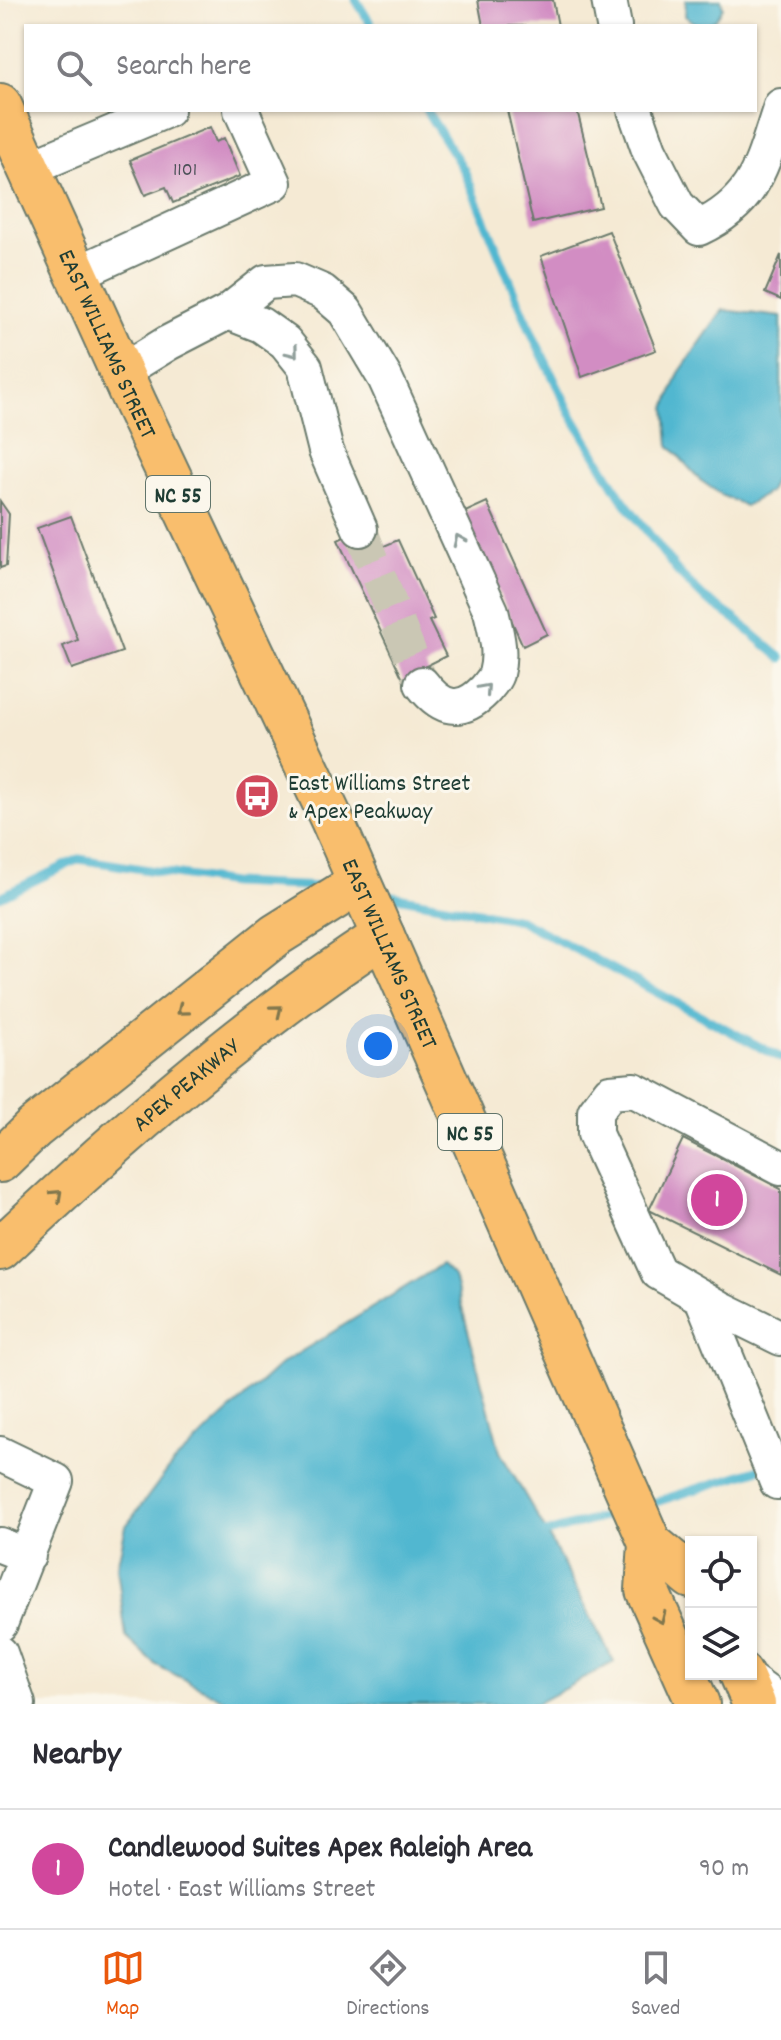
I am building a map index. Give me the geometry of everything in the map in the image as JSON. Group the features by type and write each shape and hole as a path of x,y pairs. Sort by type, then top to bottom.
{"main road":[{"name":"EAST WILLIAMS STREET","path":"0,105 383,936 650,1543 685,1572"},
{"path":"0,1161 34,1128 276,935 359,883"},
{"name":"APEX PEAKWAY","path":"0,1249 107,1149 294,997 383,936"},
{"name":"EAST WILLIAMS STREET","path":"650,1543 647,1590 699,1701"},
{"path":"744,1680 754,1704"}],"street":[{"path":"609,0 614,24"},
{"path":"636,112 649,150 677,205 699,228 723,217 758,176 781,106"},
{"path":"29,168 162,112"},
{"path":"76,274 274,183 242,112"},
{"path":"121,372 228,312 266,282 295,280 323,292 345,311 385,378 491,611 500,646 495,678 474,701 460,706 445,705 433,698 422,684"},
{"path":"228,312 261,325 285,342 305,367 326,451 360,529"},
{"path":"781,1168 634,1090 610,1092 595,1112 595,1134 658,1272 781,1338"},
{"path":"702,1298 777,1482 781,1481"},
{"path":"0,1454 56,1481 14,1551 0,1624"},
{"path":"2,1666 18,1704"},
{"path":"749,1680 781,1700"}],"water":[{"path":"686,0 721,0 723,7 709,24 697,24 685,16"},
{"path":"723,310 781,317 781,463 769,492 745,506 700,480 669,445 666,408 679,373"},
{"path":"441,1265 454,1277 500,1452 547,1533 614,1662 536,1704 233,1704 156,1665 126,1637 117,1567 126,1526 173,1463 281,1364"}],"building":[{"path":"478,0 553,0 558,24 483,24"},
{"path":"507,112 577,112 601,207 533,223"},
{"path":"210,127 216,142 224,138 240,176 173,203 166,187 145,195 130,160"},
{"path":"609,231 656,350 582,377 541,256"},
{"path":"781,255 781,300 765,293"},
{"path":"0,501 9,514 6,566 0,568"},
{"path":"487,502 547,634 523,646 463,513"},
{"path":"71,516 122,652 72,669 63,646 78,640 37,528"},
{"path":"366,526 377,549 398,540 434,619 429,621 446,656 426,666 431,679 408,690 338,540"},
{"path":"683,1139 781,1189 781,1275 649,1210"}],"waterway":[{"path":"356,0 371,24"},
{"path":"427,112 464,170 534,338 571,414 621,497 677,571 703,597 781,658"},
{"path":"0,897 79,859 231,883 322,887"},
{"path":"376,893 520,920 781,1058"},
{"path":"643,1506 763,1468"},
{"path":"535,1532 547,1533 625,1511"}],"tunnel":[{"path":"360,529 422,684"}],"place":[{"name":"East Williams Street & Apex Peakway","path":"257,796"},
{"name":"Candlewood Suites Apex Raleigh Area","path":"717,1200"}]}
